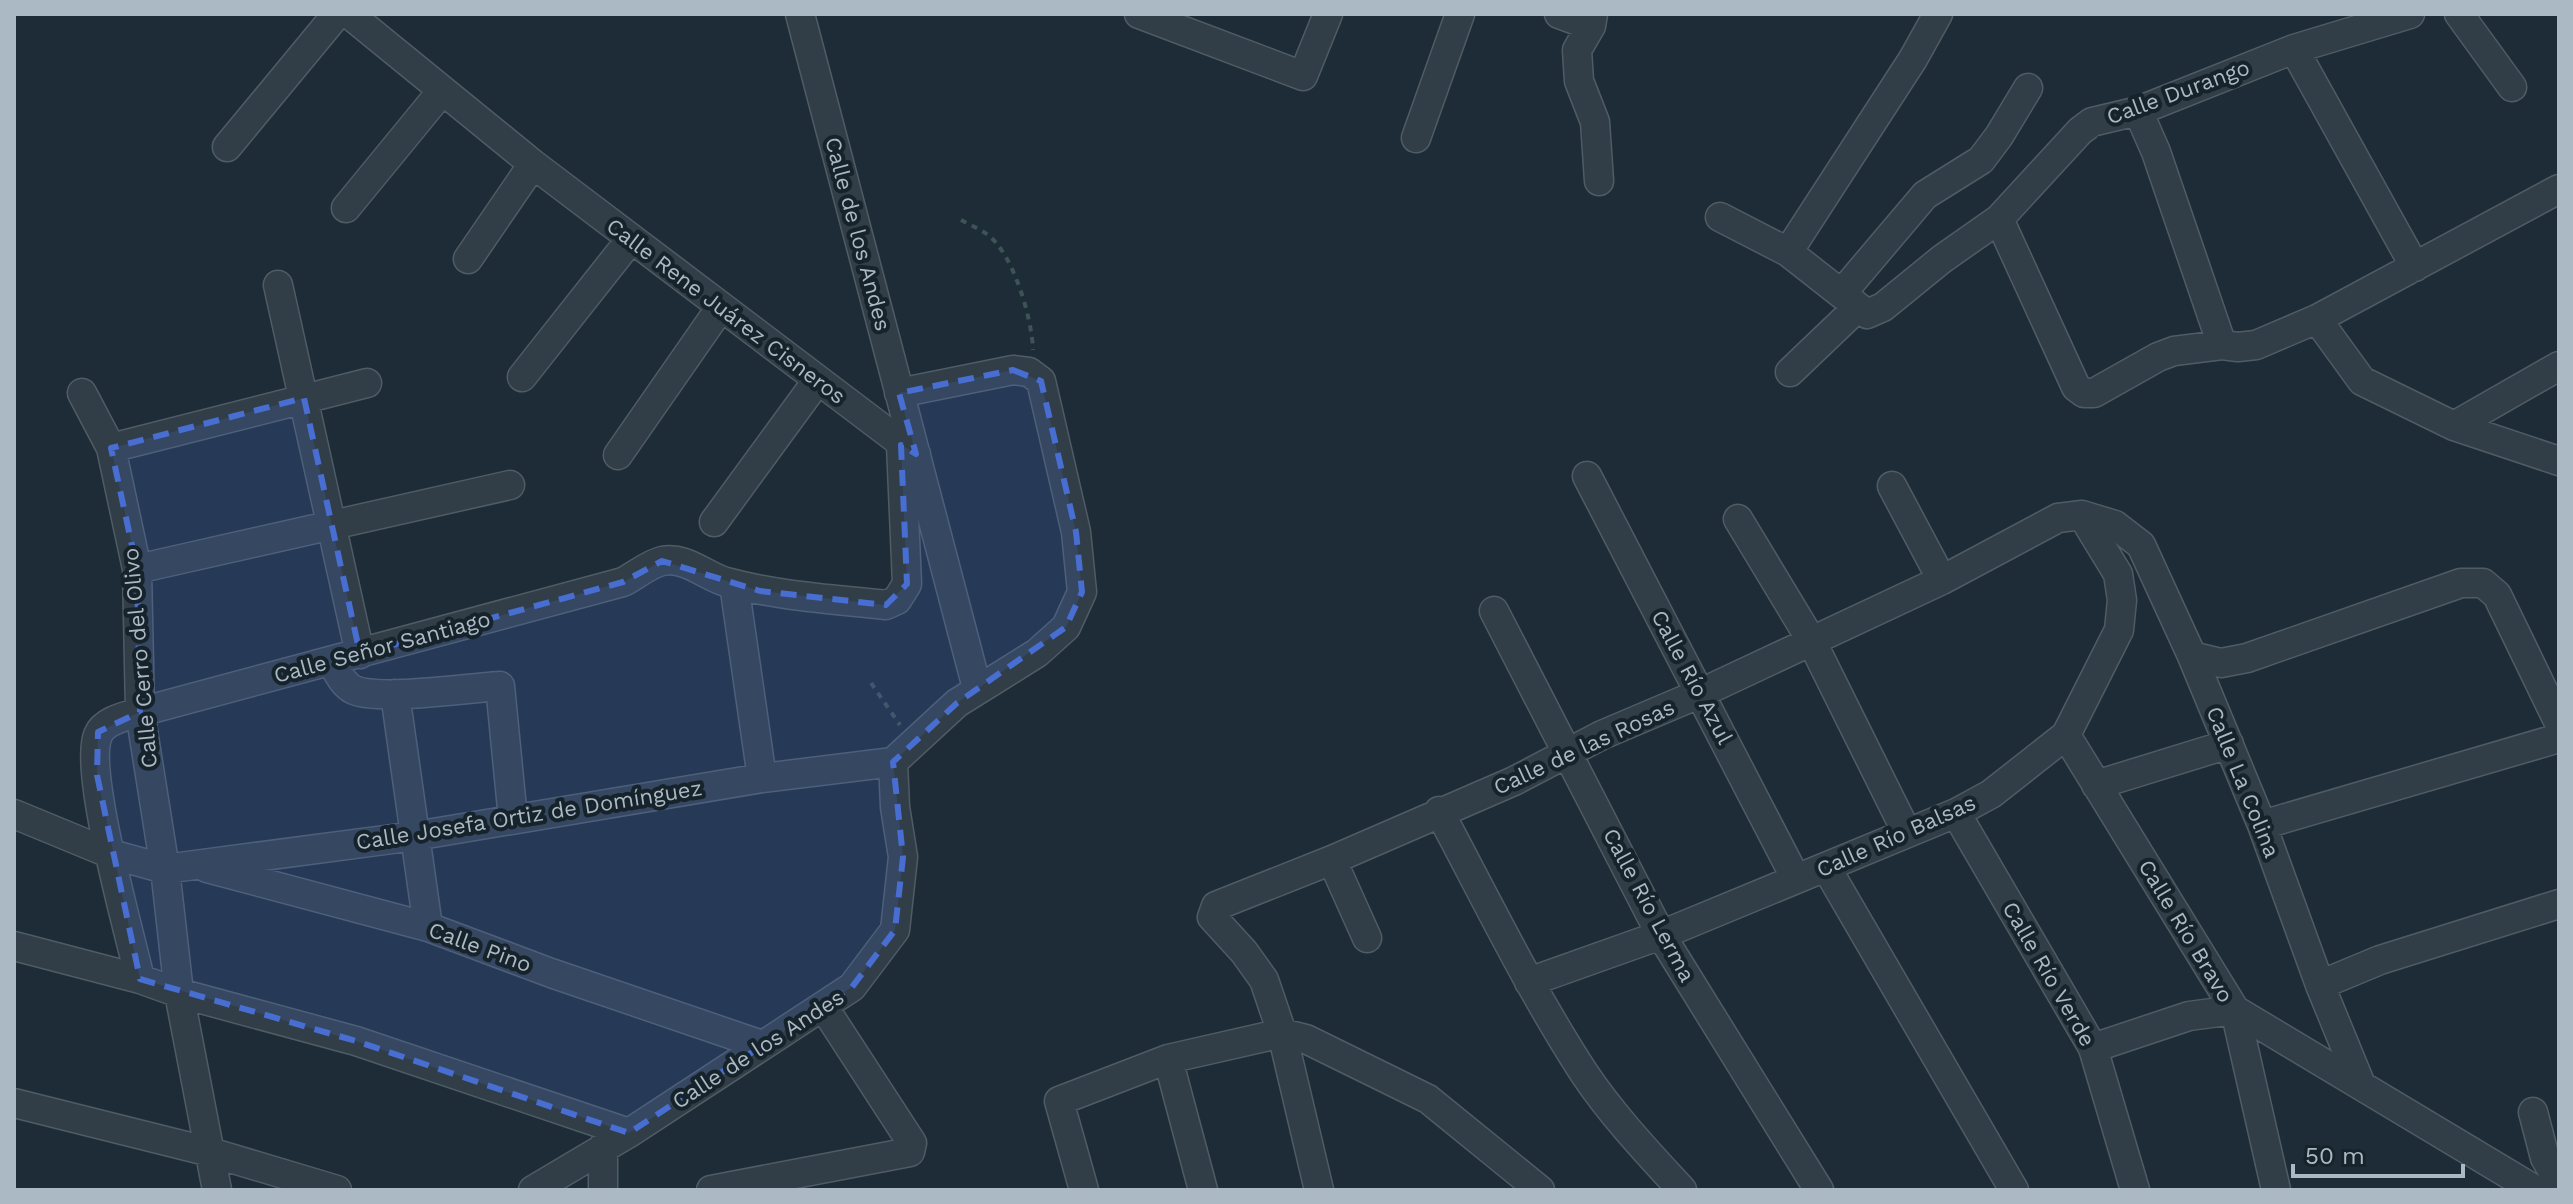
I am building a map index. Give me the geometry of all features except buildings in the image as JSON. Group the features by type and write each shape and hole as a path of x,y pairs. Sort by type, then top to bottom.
{"street":[{"path":"227,147 337,14"},
{"name":"Calle Rene Juárez Cisneros","path":"349,14 533,164 909,450"},
{"name":"Calle de los Andes","path":"800,14 899,393 909,450"},
{"path":"1139,14 1303,76 1328,14"},
{"path":"1416,138 1460,14"},
{"path":"1559,14 1592,20 1577,50 1579,81 1595,122 1599,181"},
{"path":"1788,252 1913,59 1938,14"},
{"name":"Calle Durango","path":"1856,304 1883,307 1942,259 1999,219 2080,131 2092,122 2138,111 2294,49 2410,14"},
{"path":"2459,14 2512,87"},
{"path":"2294,49 2415,267"},
{"path":"1790,372 1856,304 1925,195 1981,160 2028,88"},
{"path":"346,208 442,91"},
{"path":"2138,111 2156,152 2222,345"},
{"path":"468,259 533,164"},
{"path":"1999,219 2076,387 2084,393 2094,393 2174,351 2222,345 2256,345 2317,319 2559,189"},
{"path":"1720,217 1788,252 1856,304"},
{"path":"522,377 631,239"},
{"path":"278,285 360,654"},
{"path":"618,455 721,307"},
{"path":"2317,319 2362,381 2454,426 2559,461"},
{"path":"2454,426 2559,366"},
{"path":"899,393 1013,370 1029,372 1041,381 1076,532 1082,592 1066,627 1037,653 957,703 903,753"},
{"path":"714,522 817,381"},
{"path":"111,448 367,383"},
{"name":"Calle Cerro del Olivo","path":"82,393 111,448 137,569 140,712 165,869 179,993 217,1190"},
{"path":"909,450 977,688"},
{"name":"Calle Señor Santiago","path":"111,854 98,783 98,732 108,723 140,712 623,582 662,561 702,569 718,580 760,591 870,604 886,605 897,600 907,584 909,450"},
{"name":"Calle Río Azul","path":"1587,476 1796,879"},
{"path":"137,569 510,485"},
{"path":"1892,486 1942,580"},
{"name":"Calle de las Rosas","path":"1282,1033 1264,980 1212,917 1216,906 1332,860 1514,781 1602,735 1701,693 1942,580 2058,518 2082,515"},
{"name":"Calle La Colina","path":"2082,515 2115,525 2141,545 2229,744 2361,1085"},
{"name":"Calle Río Balsas","path":"1529,982 1661,935 1956,813 1991,794 2066,735 2119,630 2122,600 2118,574 2082,515"},
{"path":"1738,519 1811,640 1907,833"},
{"path":"2192,656 2221,663 2247,658 2461,583 2483,583 2497,595 2559,723"},
{"path":"734,584 762,778"},
{"name":"Calle Río Lerma","path":"1494,611 1661,935 1819,1190"},
{"path":"331,661 343,682 355,691 395,694 500,686 513,819"},
{"path":"395,694 428,927"},
{"name":"Calle Río Bravo","path":"2066,735 2235,1010 2276,1190"},
{"path":"2262,825 2559,738"},
{"path":"2096,785 2229,744"},
{"name":"Calle de los Andes","path":"533,1190 629,1133 852,987 895,930 903,857 895,807 903,753"},
{"name":"Calle Josefa Ortiz de Domínguez","path":"165,869 415,836 903,753"},
{"path":"1439,811 1529,982 1585,1075 1682,1190"},
{"name":"Calle Río Verde","path":"1956,813 2093,1048 2135,1190"},
{"path":"14,814 111,854 165,869"},
{"path":"111,854 140,979"},
{"path":"1332,860 1367,938"},
{"name":"Calle Pino","path":"192,864 428,927 762,1045"},
{"path":"1826,867 2014,1190"},
{"path":"2320,985 2380,960 2559,904"},
{"path":"14,946 356,1041 629,1133"},
{"path":"711,1190 910,1152 912,1143 823,1006"},
{"path":"2093,1048 2189,1016 2235,1010 2535,1190"},
{"path":"1282,1033 1319,1190"},
{"path":"1084,1190 1059,1101 1168,1059 1282,1033 1306,1039 1428,1099 1540,1190"},
{"path":"1168,1059 1203,1190"},
{"path":"14,1103 210,1152 337,1190"},
{"path":"2533,1112 2545,1158 2559,1182"},
{"path":"603,1147 603,1190"}],"path":[{"path":"961,220 989,236 1001,248 1019,287 1032,329 1033,356 1029,372"},
{"path":"871,683 903,753"}],"highlighted area":[{"path":"1013,370 1041,381 1076,532 1082,592 1066,627 957,703 893,762 903,857 895,930 852,987 629,1133 356,1041 140,979 97,775 98,732 140,712 137,569 111,448 304,398 360,654 623,582 662,561 760,591 886,605 907,584 901,445 916,454 899,393"}]}
